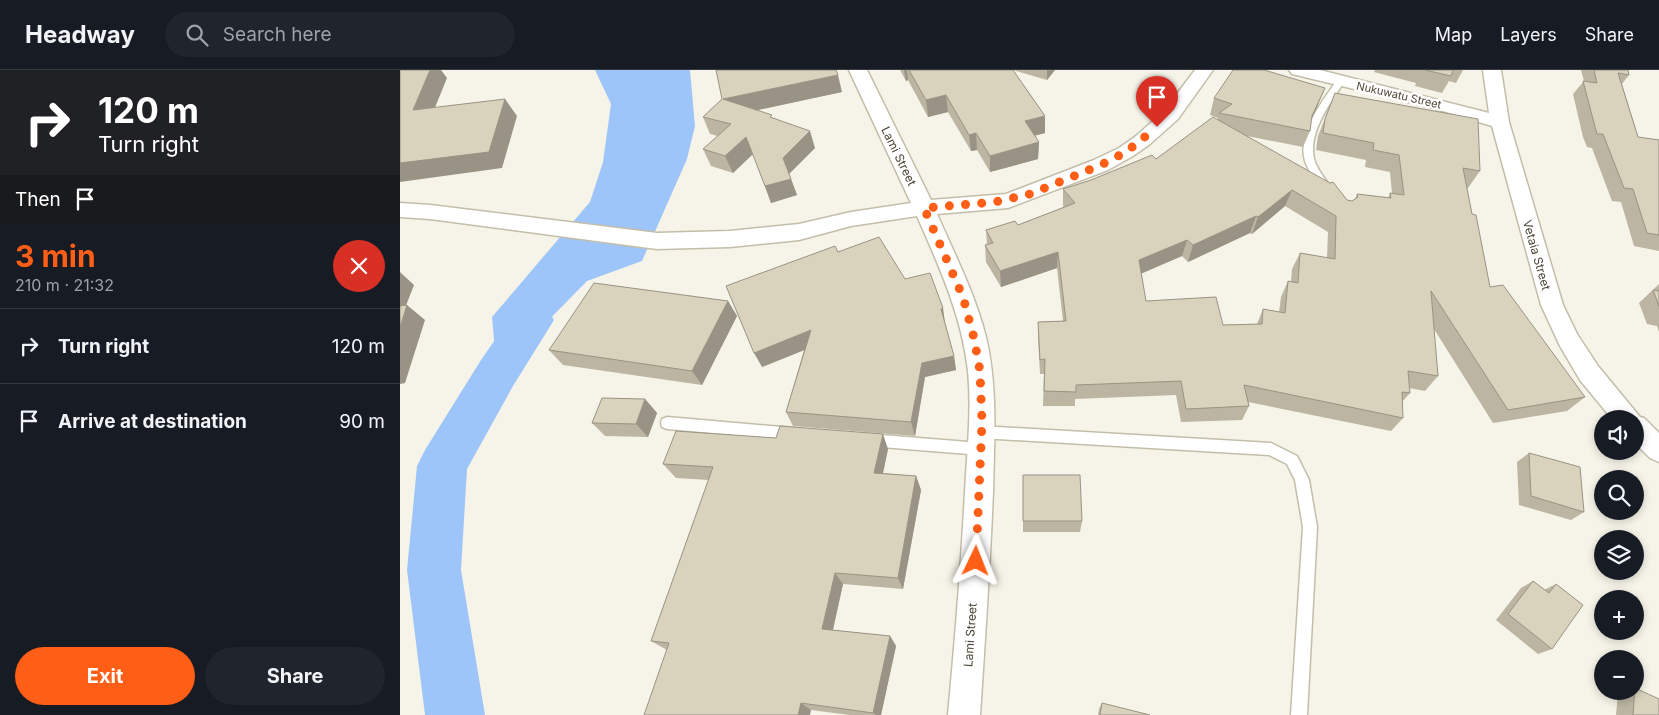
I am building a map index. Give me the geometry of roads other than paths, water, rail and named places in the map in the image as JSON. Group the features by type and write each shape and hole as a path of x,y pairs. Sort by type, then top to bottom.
{"street":[{"name":"Lami Street","path":"858,70 924,208 963,297 974,338 982,392 981,441 975,580 964,715"},
{"path":"400,210 657,241 730,239 799,232 851,219 924,208 1008,201 1101,165 1126,152 1143,140 1179,105 1204,70"},
{"name":"Nukuwatu Street","path":"1298,70 1340,82 1438,104 1500,122"},
{"name":"Vetaia Street","path":"1492,70 1500,122 1552,305 1568,339 1589,373 1620,410"},
{"path":"1644,435 1659,450"}],"lane":[{"path":"1333,198 1313,169 1308,154 1312,134 1321,110 1340,82"},
{"path":"667,423 804,435"},
{"path":"853,439 1271,449 1292,460 1302,480 1310,527 1299,715"}],"water":[{"path":"595,70 690,70 695,126 687,159 642,261 587,281 497,373 492,317 590,202 603,162 611,104"}],"waterway":[{"path":"455,715 434,570 442,466 497,373 532,320"}]}
